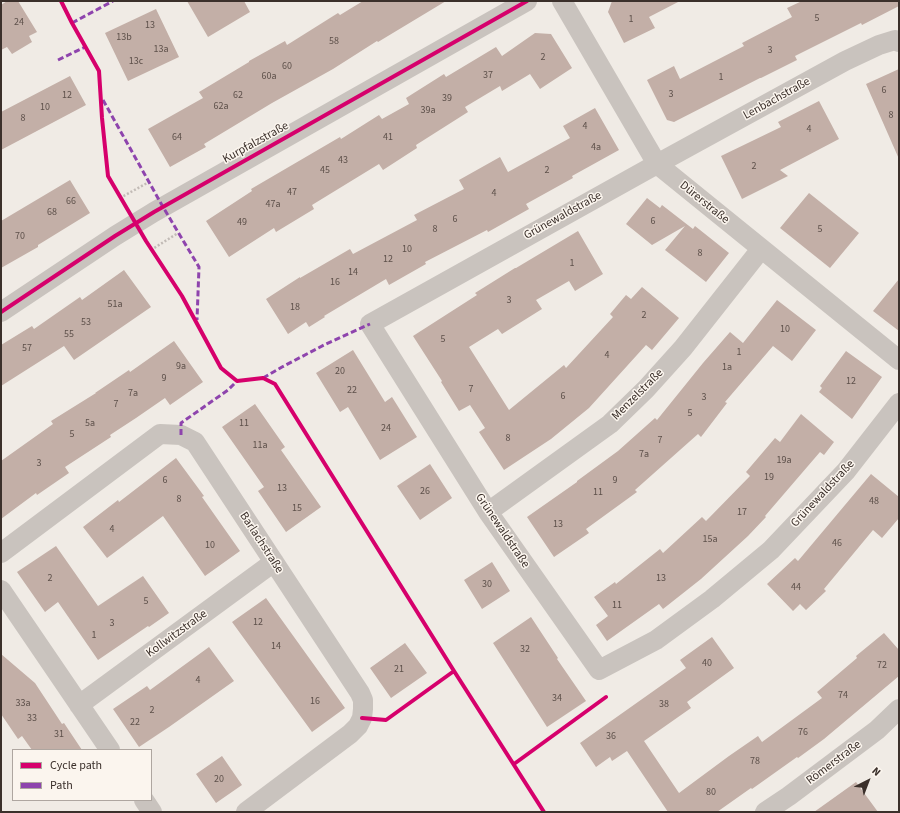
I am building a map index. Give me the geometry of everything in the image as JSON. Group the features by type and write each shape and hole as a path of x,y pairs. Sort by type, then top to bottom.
{"street":[{"name":"Kurpfalzstraße","path":"1,312 115,236 154,212 527,1"},
{"name":"Dürerstraße","path":"562,1 657,164 899,360"},
{"name":"Lenbachstraße","path":"657,164 845,61 879,45 895,40 899,42"},
{"name":"Grünewaldstraße","path":"657,164 370,324 488,512 599,670 656,640 712,600 771,550 846,472 899,403"},
{"name":"Menzelstraße","path":"488,512 610,424 646,389 683,348 761,249"},
{"name":"Barlachstraße","path":"1,553 160,434 181,435 195,442 360,693 362,700 362,718 358,726 350,734 246,812"},
{"name":"Kollwitzstraße","path":"79,705 274,562"},
{"path":"1,590 109,749"},
{"name":"Römerstraße","path":"765,812 789,796 877,730 899,709"},
{"path":"145,801 152,812"}],"path":[{"path":"120,198 149,182"},
{"path":"151,250 178,233"}],"building":[{"path":"7,1 18,1 37,32 29,36 32,42 12,54 7,47 1,50 1,5"},
{"path":"187,1 244,1 250,12 208,37"},
{"path":"363,1 446,1 378,42 377,41 333,69 272,103 204,144 206,147 170,167 148,129 203,98 199,92 249,61 285,41 287,45 338,13 340,15"},
{"path":"612,1 680,1 649,17 655,28 624,43 608,12"},
{"path":"802,1 899,1 899,6 795,56 797,60 674,122 667,120 647,80 674,66 680,79 744,46 742,43 792,17 787,8"},
{"path":"156,9 179,57 128,81 105,33"},
{"path":"535,33 551,34 572,68 540,89 530,74 502,91 500,86 465,107 468,112 416,145 417,148 383,170 379,164 312,205 314,209 276,232 274,228 229,257 206,221 252,191 251,189 340,137 341,139 379,115 382,119 409,104 406,98 444,74 446,77 496,47 502,56"},
{"path":"899,69 899,159 866,84"},
{"path":"70,76 86,105 1,150 1,112"},
{"path":"819,101 839,139 780,170 788,176 742,199 721,156 781,127 778,122"},
{"path":"595,108 619,150 526,204 529,209 488,232 487,230 425,262 426,264 389,285 386,279 324,316 325,317 309,327 306,322 288,334 266,299 300,277 350,249 353,254 417,220 414,215 464,189 459,180 500,157 508,172 570,138 563,126"},
{"path":"70,180 90,213 38,245 38,247 1,268 1,221"},
{"path":"809,193 859,233 830,268 780,228"},
{"path":"647,198 660,208 662,205 693,229 695,226 729,253 706,282 665,250 685,226 652,245 626,224"},
{"path":"578,231 603,274 575,291 569,281 536,300 542,309 502,334 498,329 469,347 509,410 564,365 566,368 613,317 610,314 626,295 631,299 642,287 679,318 652,350 646,345 589,408 551,439 504,470 479,432 485,428 470,405 459,411 413,336 477,295 475,293"},
{"path":"124,270 151,307 74,360 64,346 1,386 1,345 32,326 34,329 80,297 82,300"},
{"path":"899,279 899,331 873,311"},
{"path":"777,300 816,330 792,361 773,346 725,402 727,403 701,437 698,434 635,490 637,492 586,529 589,533 554,557 527,517 618,451 655,418 657,420 730,332 743,343"},
{"path":"174,341 203,382 170,405 165,398 110,435 111,437 65,467 69,473 37,495 36,493 1,519 1,461 53,424 51,421 129,370 130,372"},
{"path":"353,350 385,402 392,397 417,437 380,460 348,407 340,412 316,373"},
{"path":"846,351 882,377 852,419 819,392 822,388 820,386"},
{"path":"255,404 285,447 281,450 321,507 286,532 258,491 264,487 222,427"},
{"path":"801,414 834,442 824,455 820,452 765,516 766,517 748,536 701,579 663,609 659,604 607,641 596,625 608,616 594,597 615,582 616,584 660,549 663,553 702,517 706,521 750,476 746,472 775,438 780,442"},
{"path":"176,458 204,496 202,497 240,551 205,576 163,516 107,558 83,527 118,500 119,502"},
{"path":"430,464 452,498 420,520 397,486"},
{"path":"871,474 899,497 899,518 882,538 873,530 824,589 826,591 806,610 800,604 793,611 767,584 795,558 798,561"},
{"path":"56,546 98,606 143,576 169,613 98,660 58,602 45,612 17,572"},
{"path":"492,562 510,591 482,609 464,580"},
{"path":"266,598 345,708 312,732 232,622"},
{"path":"531,617 558,658 557,659 586,701 547,727 493,643"},
{"path":"884,633 899,650 899,676 824,739 717,812 668,812 627,751 612,761 610,757 596,767 580,743 686,668 680,660 712,637 734,668 687,702 691,708 644,741 679,793 758,736 762,742 822,698 817,692 857,658 856,656"},
{"path":"405,643 427,673 391,698 370,668"},
{"path":"209,647 234,681 139,747 113,709 147,686 150,690"},
{"path":"1,654 35,683 62,724 64,723 81,749 31,749 22,736 18,739 1,714"},
{"path":"222,756 242,785 216,803 196,774"},
{"path":"856,782 878,812 814,812"}],"marked path":[{"path":"72,23 113,1"},
{"path":"58,60 85,47"},
{"path":"103,100 163,207 199,267 197,320"},
{"path":"263,378 324,345 370,324"},
{"path":"181,435 181,423 228,390 237,381"}],"cycle path":[{"path":"61,1 99,71 108,176 146,241 182,296 221,368 237,381 263,378 275,384 544,812"},
{"path":"1,312 115,236 154,212 527,1"},
{"path":"362,718 386,720 454,671"},
{"path":"514,764 606,697"}]}
